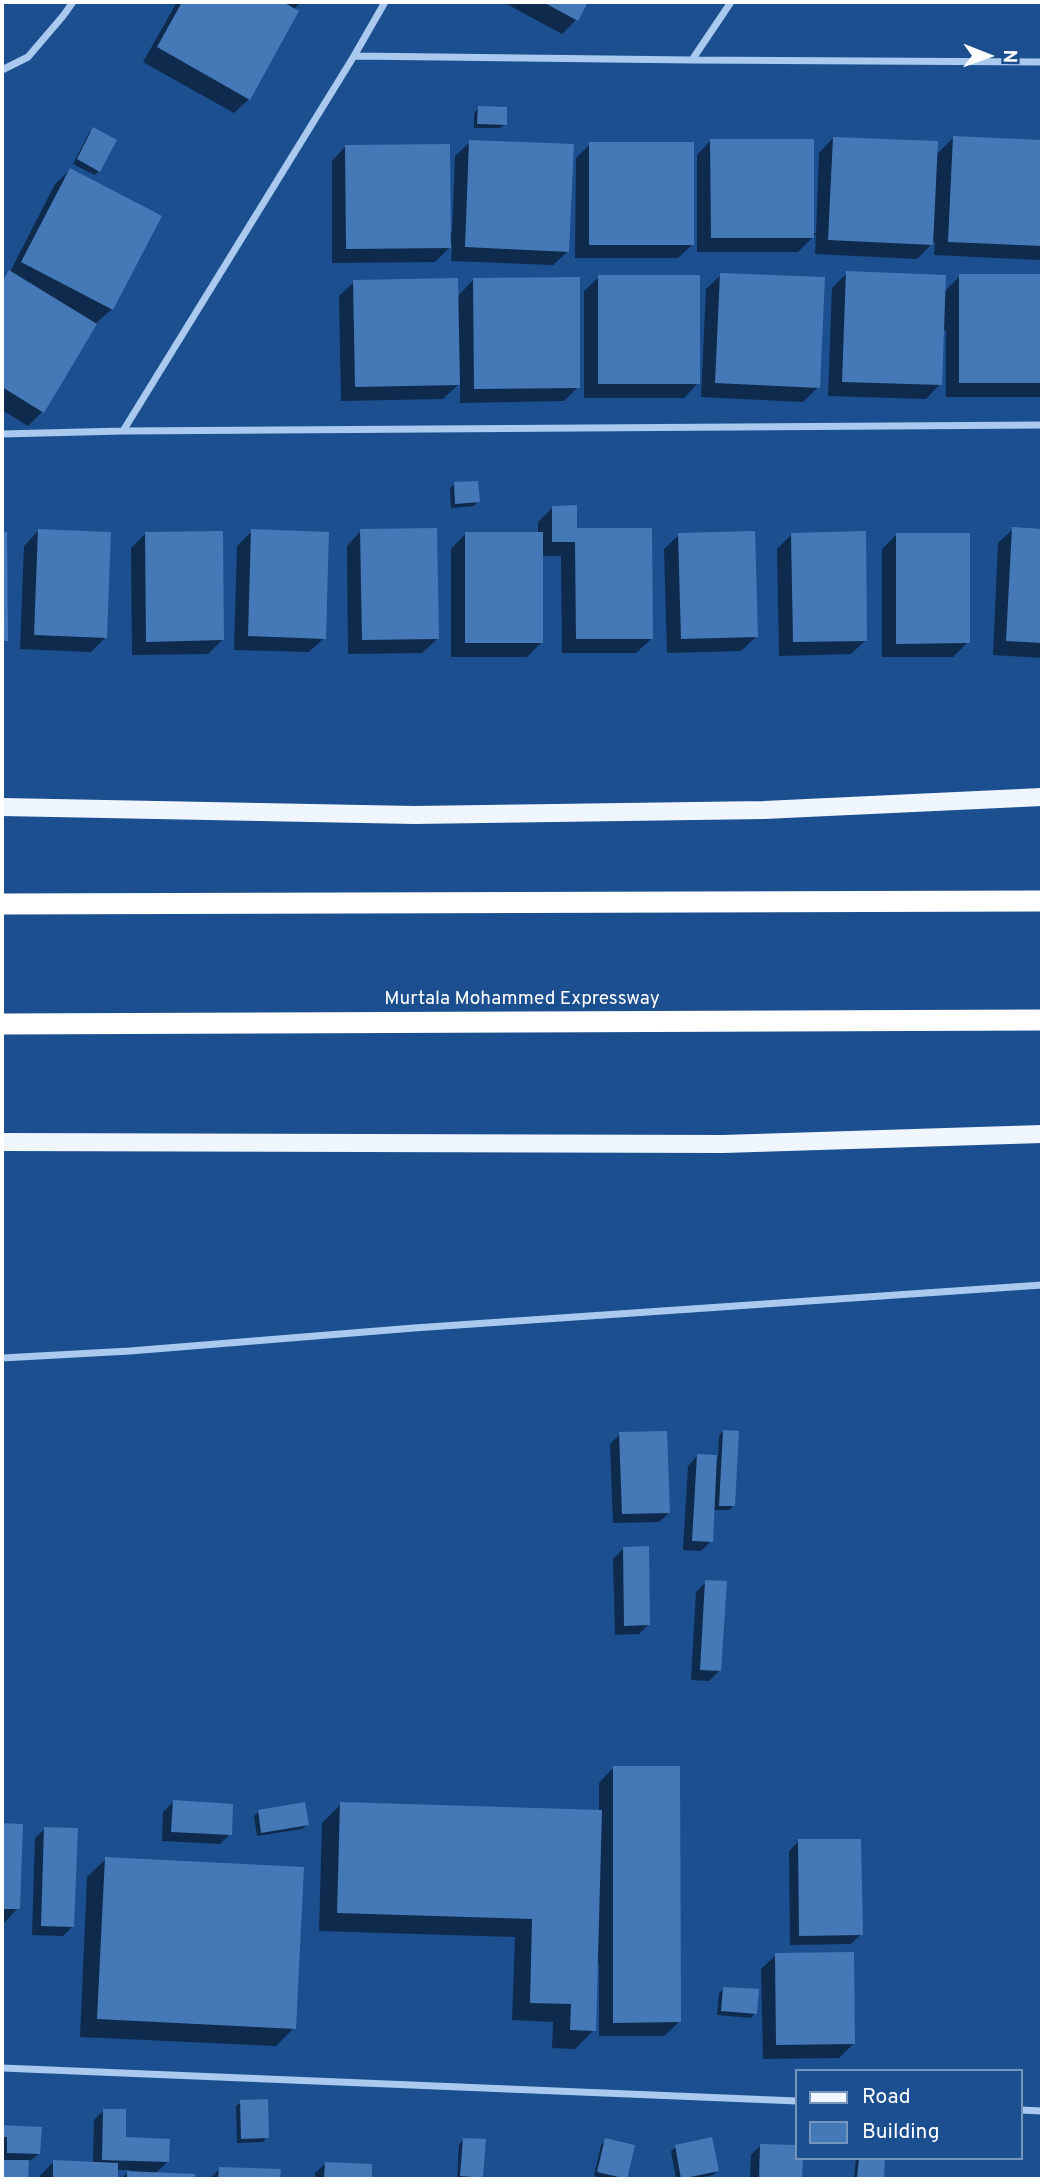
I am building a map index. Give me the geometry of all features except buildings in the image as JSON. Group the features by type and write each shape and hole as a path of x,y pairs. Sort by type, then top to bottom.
{"highway":[{"path":"2,904 1042,901"},
{"name":"Murtala Mohammed Expressway","path":"2,1024 1042,1020"}],"main road":[{"path":"2,807 414,815 764,810 1042,797"},
{"path":"2,1142 723,1144 1042,1134"}],"street":[{"path":"2,70 28,57 73,2"},
{"path":"123,431 385,2"},
{"path":"692,60 731,2"},
{"path":"354,56 1042,62"},
{"path":"2,434 1042,425"},
{"path":"2,1358 130,1352 427,1327 1042,1285"},
{"path":"2,2068 796,2101"},
{"path":"1023,2110 1042,2111"}]}
